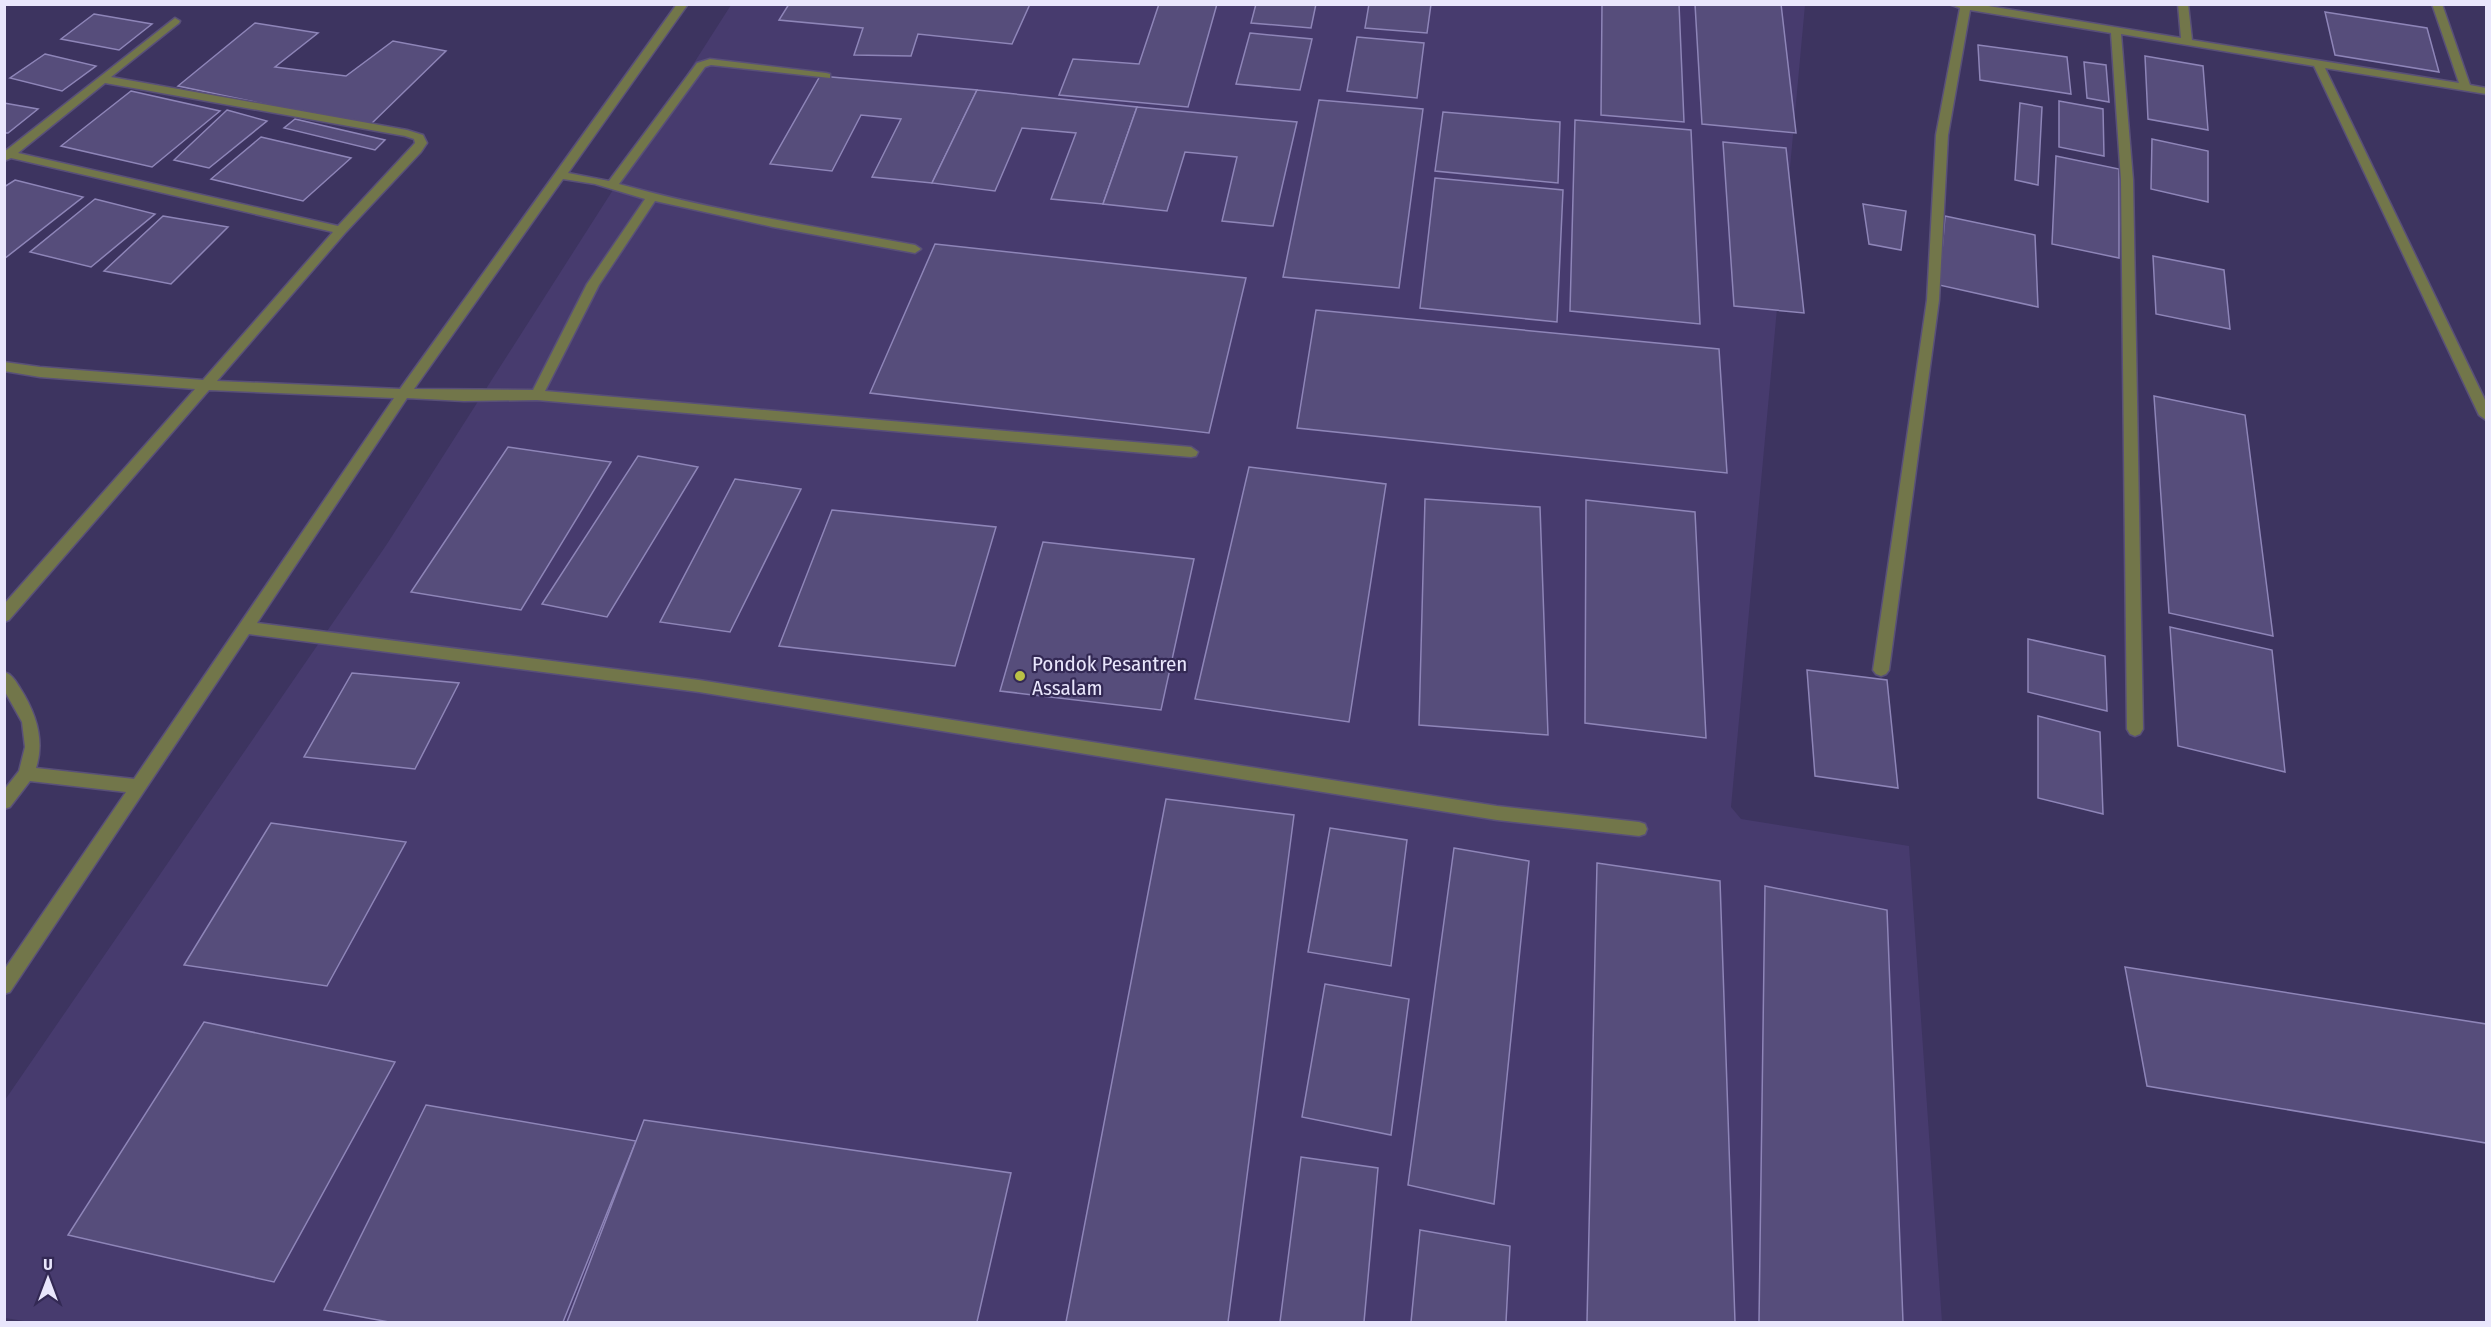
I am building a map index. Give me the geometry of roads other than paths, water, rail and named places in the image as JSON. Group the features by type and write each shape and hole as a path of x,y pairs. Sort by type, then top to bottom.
{"street":[{"path":"4,986 248,628 404,393 683,4"},
{"path":"2183,4 2187,43"},
{"path":"2437,4 2466,88"},
{"path":"1881,670 1933,300 1942,135 1962,5 2487,91"},
{"path":"7,156 175,21"},
{"path":"2116,32 2127,180 2135,729"},
{"path":"612,185 701,65 710,63 826,76"},
{"path":"2318,64 2487,415"},
{"path":"4,616 341,230 417,150 420,143 419,137 407,133 103,79"},
{"path":"7,156 341,230"},
{"path":"560,175 612,185 652,198 915,249"},
{"path":"537,395 593,284 652,198"},
{"path":"4,366 40,372 206,385 464,396 537,395 1191,452"},
{"path":"248,628 699,686 1497,813 1640,830"},
{"path":"4,678 20,697 32,729 34,752 26,774 4,802"},
{"path":"26,774 140,787"}],"place":[{"name":"Pondok Pesantren Assalam","path":"1020,676"}]}
